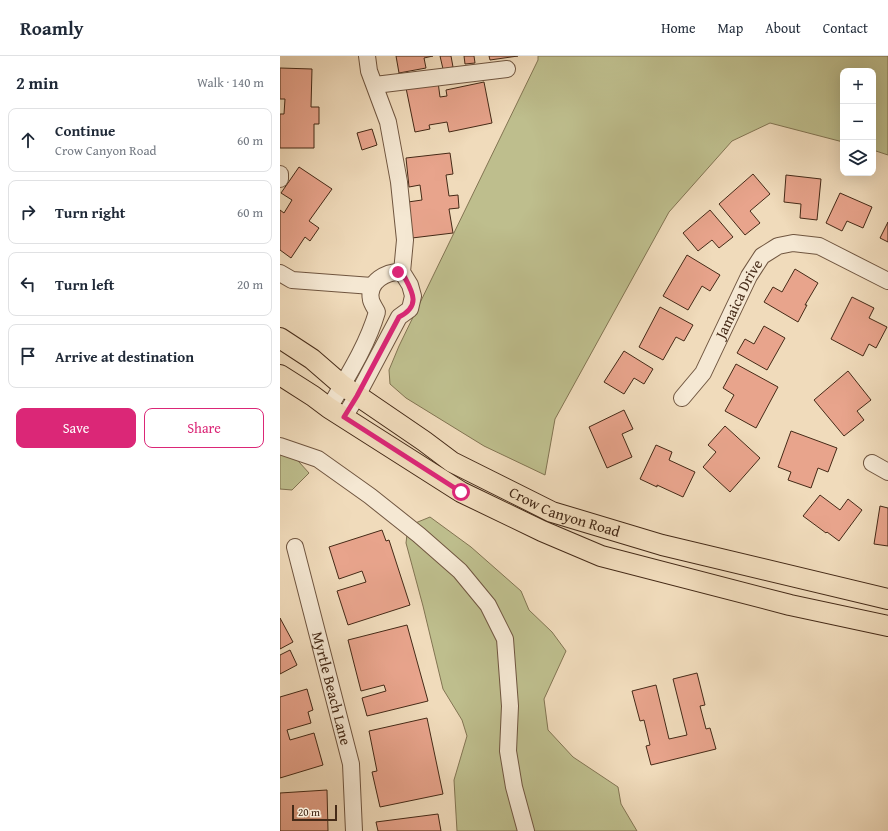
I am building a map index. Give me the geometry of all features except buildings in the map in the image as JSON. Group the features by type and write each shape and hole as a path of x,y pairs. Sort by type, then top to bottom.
{"main road":[{"name":"Crow Canyon Road","path":"280,338 312,359 350,391 424,441 452,462 552,512 662,545 888,599"},
{"name":"Crow Canyon Road","path":"280,375 461,492 542,531 601,556 790,605 888,626"}],"street":[{"path":"336,412 399,317 407,312 412,305 413,296 412,289 402,272 405,240 399,182 388,122 374,85 367,56"},
{"path":"374,85 507,69"},
{"path":"280,174 280,180"},
{"name":"Jamaica Drive","path":"682,398 703,373 749,276 762,256 778,246 793,243 819,246 888,280"},
{"path":"350,391 358,357 371,330 377,312 371,298 370,292 372,286 381,277 388,273 402,272"},
{"path":"280,273 292,280 372,286"},
{"path":"280,446 318,459 370,496 419,535 460,571 488,605 505,639 510,706 508,751 514,787 526,831"},
{"path":"872,464 888,472"},
{"name":"Myrtle Beach Lane","path":"295,547 351,764 354,831"}],"green space":[{"path":"538,56 888,56 888,155 876,151 876,68 840,68 840,141 770,123 732,141 669,212 555,419 545,475 484,446 406,398 390,384 389,370 399,346 538,60"},
{"path":"280,441 309,473 292,490 280,489"},
{"path":"430,517 471,547 521,591 529,610 552,632 566,651 544,699 548,730 573,757 618,787 621,804 637,831 457,831 454,780 467,736 462,720 443,689 406,543 408,526"}],"route":[{"path":"398,272 402,272 412,289 412,305 407,312 399,317 357,396 344,417 461,492"}]}
